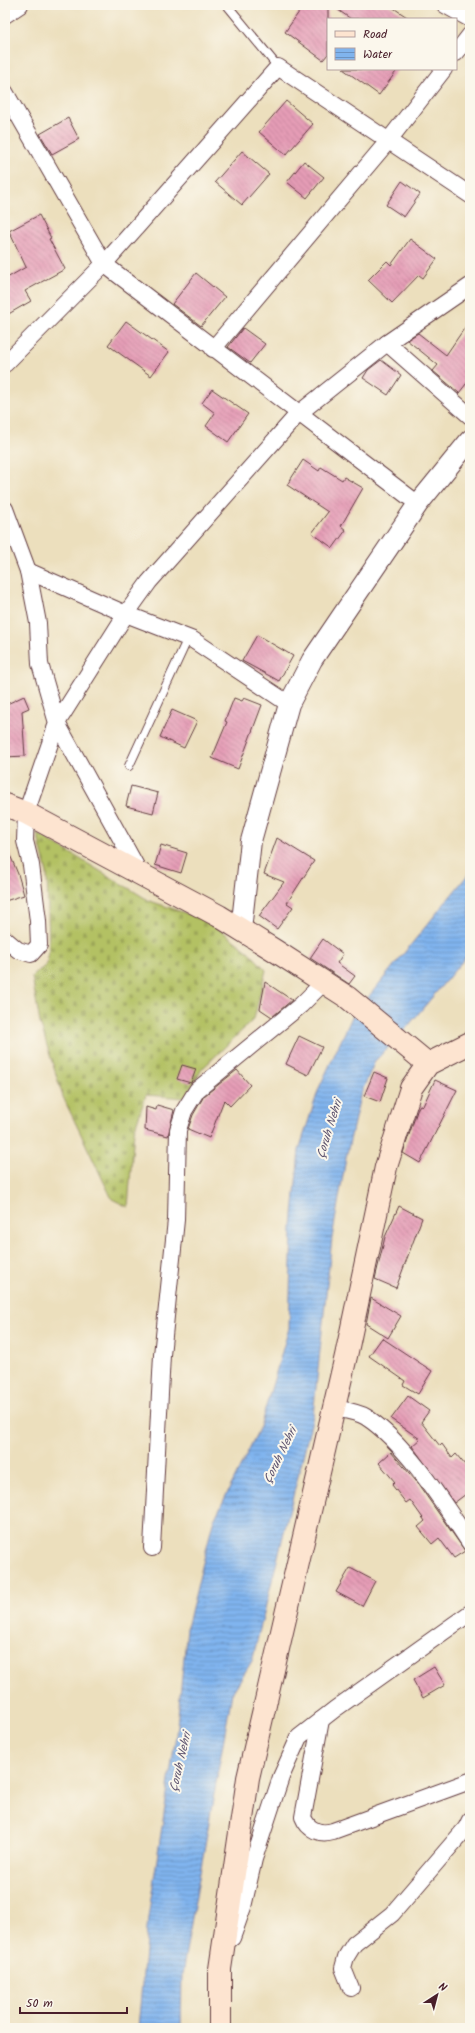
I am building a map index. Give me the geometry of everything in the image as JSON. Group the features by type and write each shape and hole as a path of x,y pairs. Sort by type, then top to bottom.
{"main road":[{"path":"5,805 26,813 241,930 347,997 428,1064"},
{"path":"220,2028 220,1969 248,1778 334,1408 386,1166 411,1088 428,1064 470,1043"}],"street":[{"path":"5,15 20,5"},
{"path":"445,5 470,19"},
{"path":"457,52 470,35"},
{"path":"5,364 104,264 278,67 470,195"},
{"path":"213,349 389,140 443,70"},
{"path":"5,92 104,264 298,414 418,504"},
{"path":"5,939 18,950 31,954 39,945 38,921 31,866 25,841 26,813 57,724 126,614 149,582 298,414 387,343 470,286"},
{"path":"387,343 470,416"},
{"path":"241,930 252,841 289,704 312,660 418,504 470,440"},
{"path":"5,510 28,572 38,623 40,664 57,724 141,875"},
{"path":"28,572 126,614 188,638 289,704"},
{"path":"152,1548 162,1355 176,1220 180,1120 189,1100 197,1090 301,1005 324,982"},
{"path":"334,1408 366,1416 399,1446 446,1506 470,1543"},
{"path":"220,1969 243,1907 254,1858 281,1777 299,1737 470,1613"},
{"path":"321,1720 303,1817 308,1825 316,1831 322,1833 333,1831 470,1781"},
{"path":"350,1988 343,1968 346,1957 354,1944 392,1914 466,1828 470,1820"}],"lane":[{"path":"226,5 278,67"},
{"path":"129,766 188,638"}],"green space":[{"path":"37,833 150,901 209,921 249,952 266,970 254,1019 202,1069 185,1098 146,1095 134,1131 128,1207 112,1199 63,1097 40,1023 32,977 47,964 49,948 47,873"}],"water":[{"name":"Çoruh Nehri","path":"470,872 470,952 403,1032 375,1061 360,1096 346,1158 332,1238 313,1416 252,1661 232,1693 182,1974 181,2028 138,2028 148,1918 176,1735 187,1628 213,1522 260,1427 289,1328 292,1226 299,1150 319,1088 352,1017"}],"building":[{"path":"304,5 328,5 327,55 323,60 285,32"},
{"path":"331,5 389,5 408,18 350,18"},
{"path":"344,70 397,70 379,95"},
{"path":"286,101 313,124 286,155 259,132"},
{"path":"68,118 79,139 52,154 40,134"},
{"path":"242,151 269,174 242,205 215,182"},
{"path":"304,161 324,177 307,198 287,182"},
{"path":"402,181 420,194 404,217 386,205"},
{"path":"39,215 51,238 49,239 65,269 25,291 31,301 5,316 5,279 26,267 9,231"},
{"path":"410,239 437,259 423,278 419,275 392,303 368,280 387,261 391,265"},
{"path":"196,273 225,297 201,326 172,304"},
{"path":"470,320 470,379 459,393 433,371 438,365 407,340 418,333 446,355"},
{"path":"126,321 169,352 151,376 108,345"},
{"path":"243,328 265,344 250,363 228,347"},
{"path":"381,360 401,375 388,395 363,378 368,370"},
{"path":"212,389 248,414 228,442 206,426 215,413 202,403"},
{"path":"303,460 319,471 321,467 342,480 344,477 363,488 341,526 346,530 333,548 312,533 328,512 287,485"},
{"path":"257,635 293,656 279,681 242,661"},
{"path":"24,696 29,708 22,711 25,756 5,757 5,705"},
{"path":"234,698 242,701 244,698 262,705 238,769 212,758 227,722 225,721"},
{"path":"172,710 197,721 184,748 160,737"},
{"path":"131,786 158,793 153,813 126,806"},
{"path":"277,838 314,861 287,903 293,907 277,929 259,916 284,882 264,874"},
{"path":"5,843 18,874 24,895 5,901"},
{"path":"161,845 187,853 181,873 155,865"},
{"path":"323,939 343,954 337,963 355,976 349,984 310,958"},
{"path":"265,982 292,1000 272,1017 260,1009"},
{"path":"299,1036 322,1047 308,1075 286,1064"},
{"path":"182,1065 196,1069 191,1083 177,1079"},
{"path":"237,1070 250,1085 230,1106 224,1100 209,1138 188,1129 193,1115 204,1096"},
{"path":"374,1072 388,1078 380,1102 364,1096"},
{"path":"435,1080 457,1090 420,1163 403,1153 418,1108 420,1105 423,1106"},
{"path":"157,1105 174,1110 168,1136 145,1130 146,1107 156,1110"},
{"path":"399,1206 422,1218 396,1288 375,1279 385,1237"},
{"path":"371,1298 401,1316 388,1338 366,1324"},
{"path":"382,1338 432,1371 418,1394 403,1385 405,1381 369,1356"},
{"path":"408,1396 429,1411 421,1422 440,1446 442,1444 452,1458 456,1454 470,1471 470,1491 454,1503 412,1446 420,1439 391,1419"},
{"path":"391,1452 416,1481 465,1551 454,1558 439,1538 432,1544 418,1527 425,1521 410,1500 406,1503 392,1485 395,1482 379,1463"},
{"path":"350,1568 375,1581 362,1606 336,1592"},
{"path":"434,1667 445,1685 423,1698 413,1680"}]}
